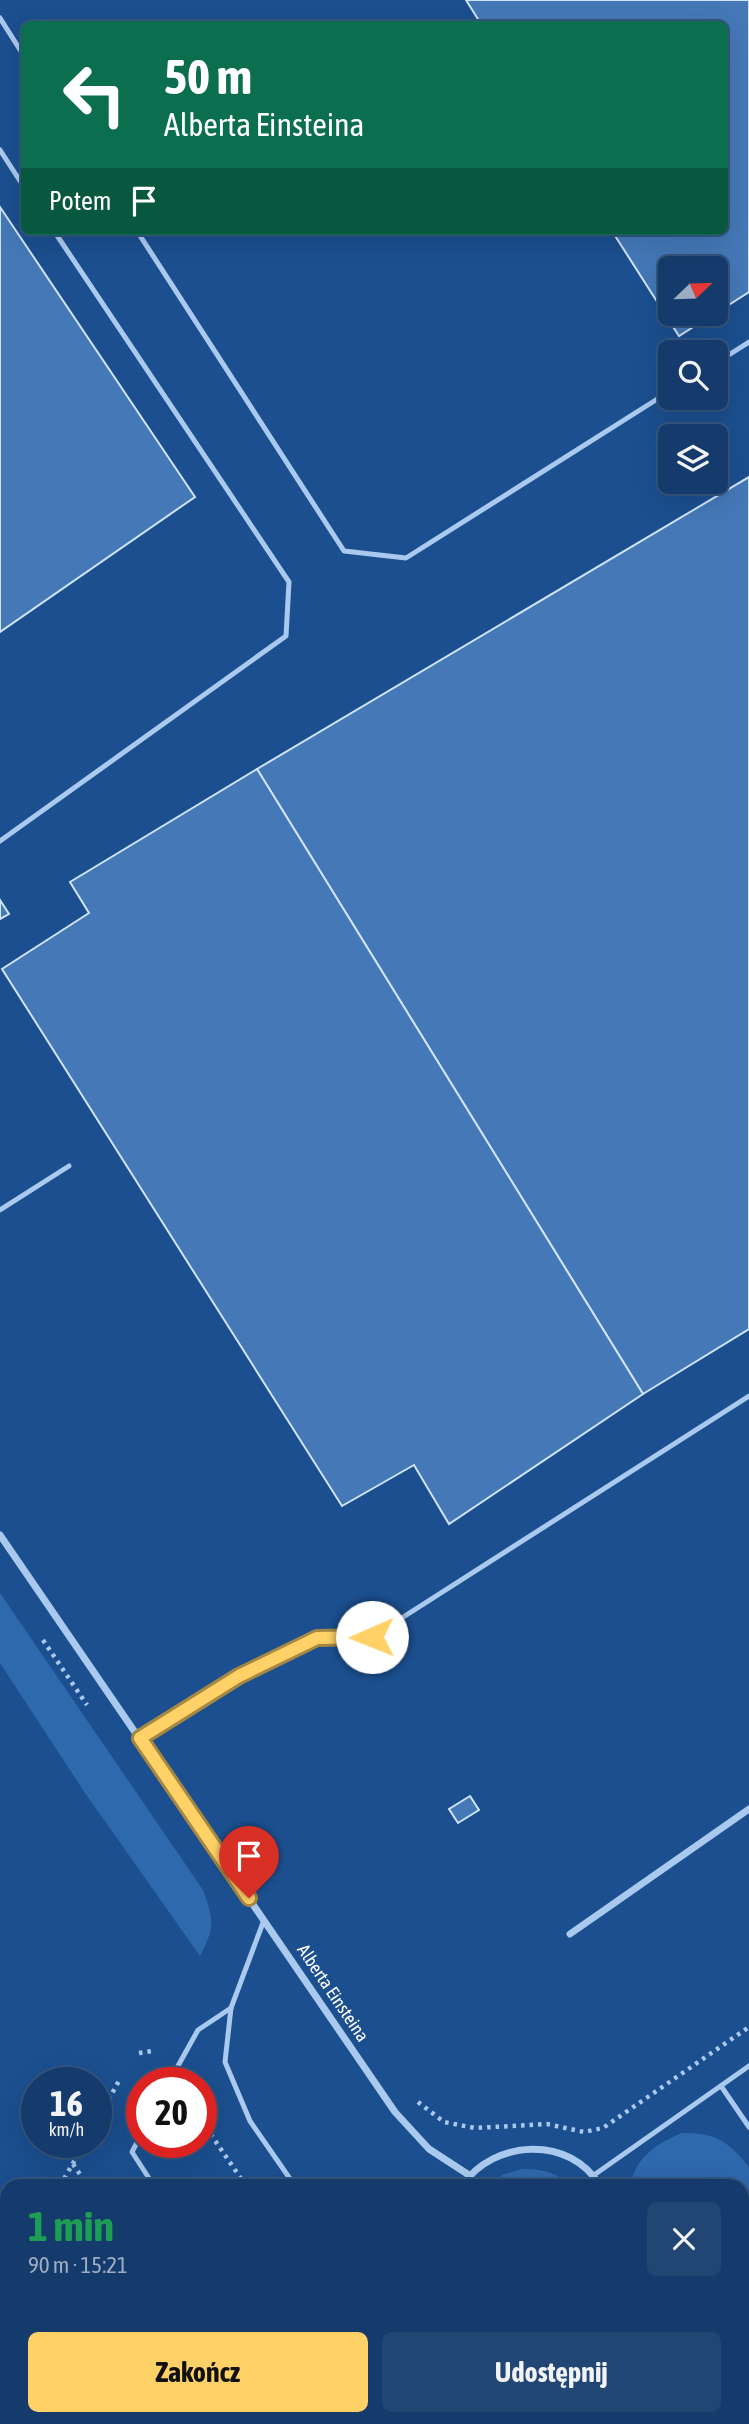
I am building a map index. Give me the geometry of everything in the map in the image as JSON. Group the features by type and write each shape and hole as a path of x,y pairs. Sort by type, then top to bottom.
{"street":[{"name":"Alberta Einsteina","path":"0,1535 395,2112 429,2149 469,2175"},
{"path":"570,1934 749,1810"},
{"path":"466,2179 498,2155 531,2147 565,2154 596,2179"}],"lane":[{"path":"0,18 21,51"},
{"path":"0,150 21,182"},
{"path":"0,841 286,636 289,582 57,235"},
{"path":"140,235 344,551 406,558 658,399"},
{"path":"728,355 749,342"},
{"path":"0,1210 69,1166"},
{"path":"140,1738 239,1676 317,1638 372,1637 749,1396"},
{"path":"264,1920 230,2008 225,2062 250,2121 290,2179"},
{"path":"177,2067 198,2030 230,2008"},
{"path":"594,2175 749,2066"},
{"path":"721,2086 749,2127"},
{"path":"136,2158 149,2179"}],"path":[{"path":"415,2100 444,2122 475,2129 547,2124 584,2132 603,2128 749,2027"},
{"path":"139,2053 153,2051"},
{"path":"112,2093 120,2079"},
{"path":"217,2143 241,2179"},
{"path":"64,2179 76,2158"},
{"path":"73,2164 83,2179"}],"shaded area":[{"path":"0,1593 203,1890 211,1924 200,1956 85,1793 0,1663"},
{"path":"682,2133 720,2140 734,2150 749,2167 749,2179 632,2179 648,2153"},
{"path":"522,2169 548,2172 563,2179 497,2179"}],"building":[{"path":"466,0 749,0 749,292 728,305 728,256 658,256 658,303 615,235 728,235 728,21 479,21"},
{"path":"0,207 195,497 0,632"},
{"path":"673,326 695,326 679,336"},
{"path":"749,477 749,1329 643,1394 257,769 720,494 728,494 728,489"},
{"path":"257,769 643,1394 449,1524 414,1465 342,1506 2,969 89,913 70,882"},
{"path":"0,900 9,914 0,919"},
{"path":"470,1796 479,1810 458,1823 449,1809"}],"route":[{"path":"249,1898 140,1738 239,1676 317,1638 372,1637"}]}
